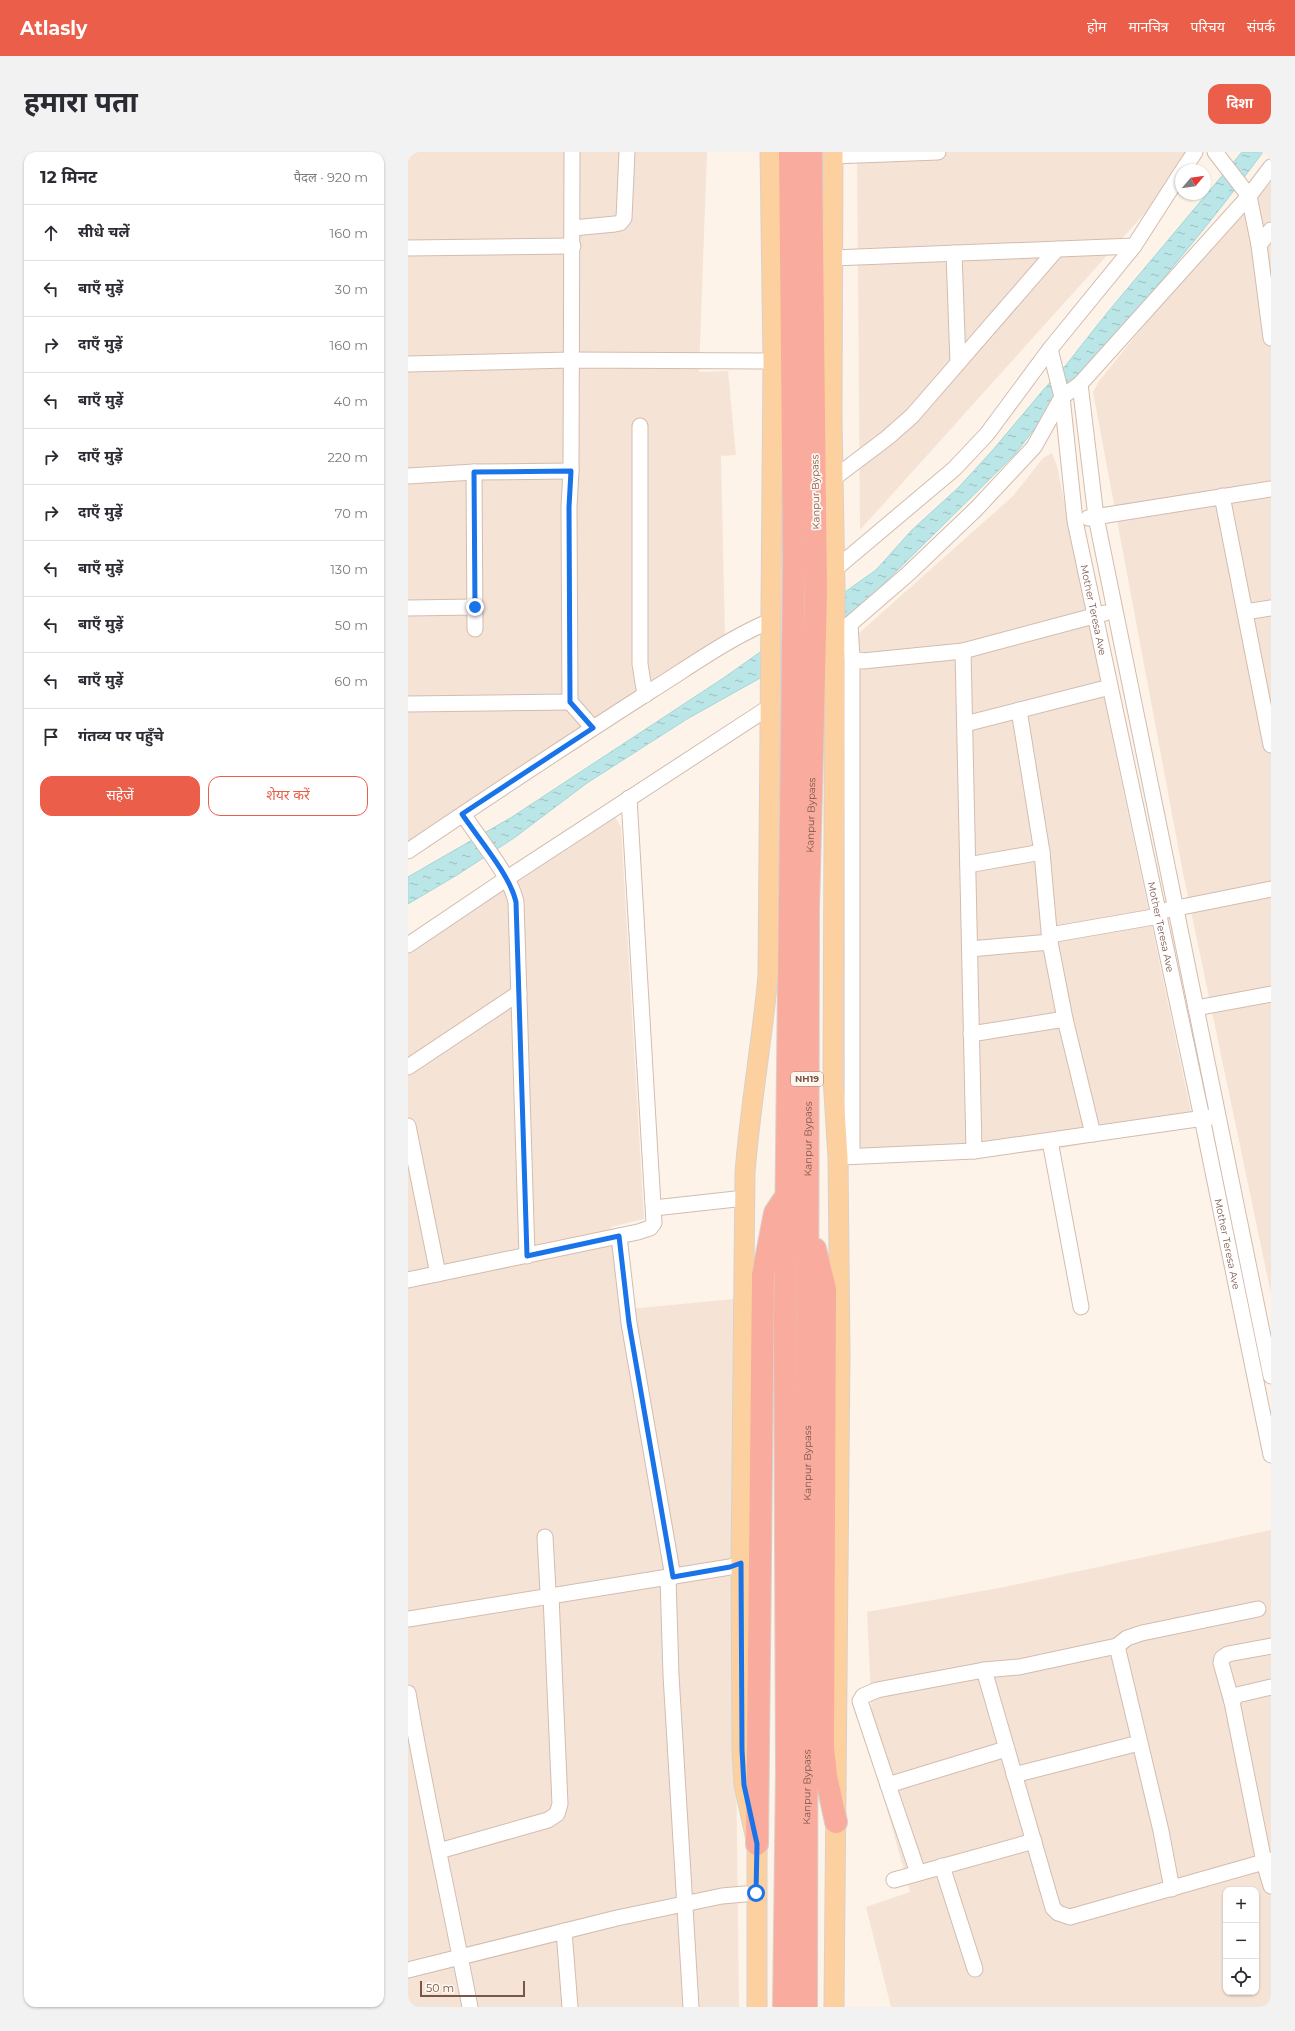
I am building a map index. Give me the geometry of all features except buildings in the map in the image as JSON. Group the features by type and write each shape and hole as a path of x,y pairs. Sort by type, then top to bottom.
{"highway":[{"name":"Kanpur Bypass","path":"784,2007 787,1781 786,1320 794,560 790,152"},
{"name":"Kanpur Bypass","path":"806,2007 808,910 816,593 811,152"},
{"path":"757,1844 763,1275 775,1213 787,1195"},
{"path":"807,1215 824,1289 823,1748 826,1776 836,1822"}],"main road":[{"path":"757,2007 757,1844 744,1785 742,1750 741,1563 745,1198 748,1129 763,1036 768,976 773,361 770,152"},
{"path":"833,154 835,580 840,630 833,1077 845,1157 840,1354 834,2007"}],"street":[{"path":"572,152 573,246 571,471 569,507 570,702 593,728"},
{"path":"573,228 615,224 620,223 624,218 627,152"},
{"path":"833,154 938,152"},
{"path":"1187,164 1195,152"},
{"path":"1216,154 1248,195 1258,244 1271,338"},
{"path":"1218,1116 974,1152 845,1157 852,659 840,630 915,568 976,509 1034,447 1061,394 1080,384 1248,195 1271,167"},
{"path":"835,580 954,469 987,434 1051,356 1134,246 1175,182"},
{"path":"1258,244 1271,230"},
{"path":"408,248 573,246"},
{"path":"833,258 1134,246"},
{"path":"834,478 887,438 912,416 1057,249"},
{"path":"954,253 958,363"},
{"name":"Mother Teresa Ave","path":"1051,356 1061,394 1075,521 1202,1118 1271,1456"},
{"path":"408,364 571,360 773,361"},
{"path":"1080,384 1096,517 1271,1376"},
{"path":"640,426 640,664 645,695"},
{"path":"408,476 474,472 571,471"},
{"path":"474,472 475,629"},
{"path":"1075,521 1271,489"},
{"path":"1222,496 1245,612 1267,706 1271,745"},
{"path":"408,608 475,607"},
{"path":"1245,612 1271,608"},
{"path":"852,659 863,661 963,651 1115,610"},
{"path":"408,851 462,814 645,695 756,627 770,628"},
{"path":"963,651 974,1152"},
{"path":"965,724 1110,687"},
{"path":"408,704 570,702"},
{"path":"408,945 628,798 771,706"},
{"path":"1019,710 1042,852 1050,939 1065,1019 1093,1134"},
{"path":"408,1280 619,1236 650,1228 654,1223 628,798"},
{"path":"462,814 506,879 514,894 516,902 527,1256"},
{"path":"968,865 1042,852"},
{"path":"970,949 1050,939 1158,914 1176,908 1271,889"},
{"path":"408,1067 520,993"},
{"path":"1196,1008 1271,994"},
{"path":"971,1034 1065,1019"},
{"path":"408,1126 438,1274"},
{"path":"1050,1141 1081,1307"},
{"path":"654,1208 745,1198"},
{"path":"619,1236 629,1323 670,1577 691,2007"},
{"path":"439,1851 548,1820 557,1814 560,1804 551,1596 548,1591 545,1537"},
{"path":"408,1619 730,1567 741,1563"},
{"path":"918,1873 860,1701 863,1696 877,1690 984,1670 1019,1667 1117,1646 1127,1638 1142,1633 1258,1609"},
{"path":"1117,1646 1161,1831 1172,1889"},
{"path":"1271,1646 1228,1654 1222,1658 1221,1663 1232,1702 1268,1861 1271,1886"},
{"path":"984,1670 1053,1908 1058,1913 1070,1917 1268,1861"},
{"path":"1232,1702 1237,1695 1271,1687"},
{"path":"408,1693 421,1770 439,1851 470,2007"},
{"path":"1014,1775 1139,1743"},
{"path":"888,1785 1006,1749"},
{"path":"894,1880 1034,1841"},
{"path":"942,1866 975,1969"},
{"path":"408,1970 564,1931 685,1903 722,1896 756,1893"},
{"path":"564,1931 570,2007"}],"shaded area":[{"path":"408,152 707,152 699,372 728,371 736,455 721,456 725,636 570,734 408,845"},
{"path":"857,152 1200,152 1189,164 1175,164 1175,180 860,530"},
{"path":"1271,169 1271,1294 1183,873 1093,392 1099,381"},
{"path":"1052,453 1057,466 1193,1122 1054,1150 962,1158 860,1161 858,1058 859,633 1013,496 1043,458"},
{"path":"615,817 621,827 644,1219 611,1227 619,1310 734,1299 738,1339 736,1753 739,2007 408,2007 408,951"},
{"path":"1271,1530 1271,2007 891,2007 866,1907 910,1892 874,1763 867,1612 1004,1587"}],"water":[{"path":"1242,152 1263,152 1219,210 1150,294 1078,377 1068,383 1052,400 1042,419 1015,454 854,613 762,677 687,719 587,783 514,838 457,875 408,904 408,877 512,817 725,677 876,570 912,530 959,487 992,451 1066,365 1107,313 1202,200 1211,200 1211,189"}],"route":[{"path":"475,607 474,472 571,471 569,507 570,702 593,728 462,814 506,879 514,894 516,902 526,1162 527,1256 619,1236 629,1323 673,1577 730,1567 741,1563 742,1750 744,1785 757,1844 756,1893"}]}
